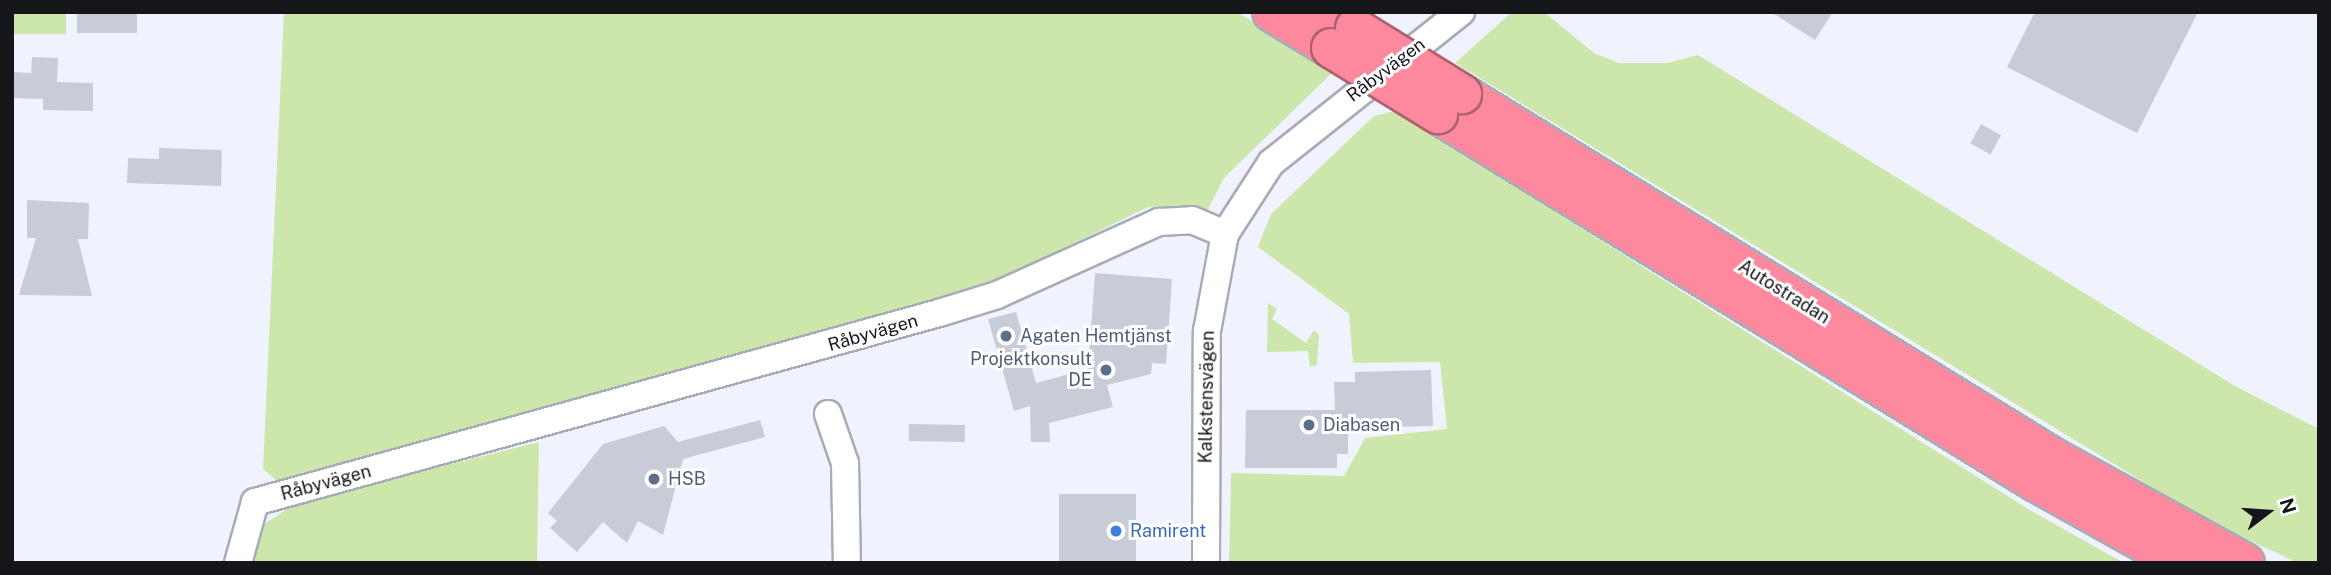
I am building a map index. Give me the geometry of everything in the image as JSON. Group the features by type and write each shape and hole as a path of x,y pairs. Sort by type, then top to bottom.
{"highway":[{"name":"Autostradan","path":"1272,12 1338,29 2036,482 2181,563"},
{"name":"Autostradan","path":"1450,104 2052,457 2245,563"}],"street":[{"name":"Råbyvägen","path":"238,563 255,502 939,313 997,295 1159,222 1192,220 1225,234 1281,154 1461,12"},
{"name":"Kalkstensvägen","path":"1206,563 1208,331 1225,234"},
{"path":"828,414 845,463 847,563"}],"green space":[{"path":"12,12 66,12 66,34 12,34"},
{"path":"284,12 1237,12 1334,71 1224,178 1205,215 1180,206 1148,207 982,288 282,485 263,469"},
{"path":"1512,12 1544,12 1594,53 1619,63 1667,63 1698,55 2235,386 2319,429 2319,563 2298,563 2206,520 1455,63"},
{"path":"1395,111 2030,510 2124,563 1229,563 1231,473 1344,476 1365,438 1447,429 1440,362 1353,363 1349,314 1258,247 1271,214 1374,116"},
{"path":"1268,303 1277,309 1272,319 1306,343 1314,330 1319,335 1317,365 1310,367 1308,351 1267,352"},
{"path":"539,442 537,563 252,563 260,527 296,503"}],"building":[{"path":"77,12 137,12 137,33 77,33"},
{"path":"1771,12 1833,12 1815,40"},
{"path":"2035,12 2198,12 2137,133 2007,67"},
{"path":"32,57 58,58 57,82 93,83 93,111 43,110 43,99 12,98 12,72 31,73"},
{"path":"1981,124 2001,135 1990,154 1970,143"},
{"path":"159,148 222,150 221,186 127,183 128,158 159,159"},
{"path":"27,200 89,203 88,239 78,239 92,296 19,295 36,238 27,238"},
{"path":"1095,273 1172,279 1166,364 1152,363 1151,374 1107,385 1113,407 1049,423 1050,442 1031,442 1030,406 1014,411 988,319 1016,312 1036,383 1088,369"},
{"path":"1431,370 1433,426 1348,428 1348,454 1337,454 1337,468 1245,468 1246,410 1335,410 1334,382 1355,382 1355,372"},
{"path":"760,420 765,437 683,459 663,535 638,521 627,543 603,522 577,552 550,528 557,521 548,513 603,444 664,426 678,442"},
{"path":"909,424 965,425 965,442 909,441"},
{"path":"1059,494 1136,494 1136,563 1059,563"}],"place":[{"name":"Agaten Hemtjänst","path":"1006,336"},
{"name":"Projektkonsult DE","path":"1106,370"},
{"name":"Diabasen","path":"1309,425"},
{"name":"HSB","path":"654,479"},
{"name":"Ramirent","path":"1116,531"}]}
